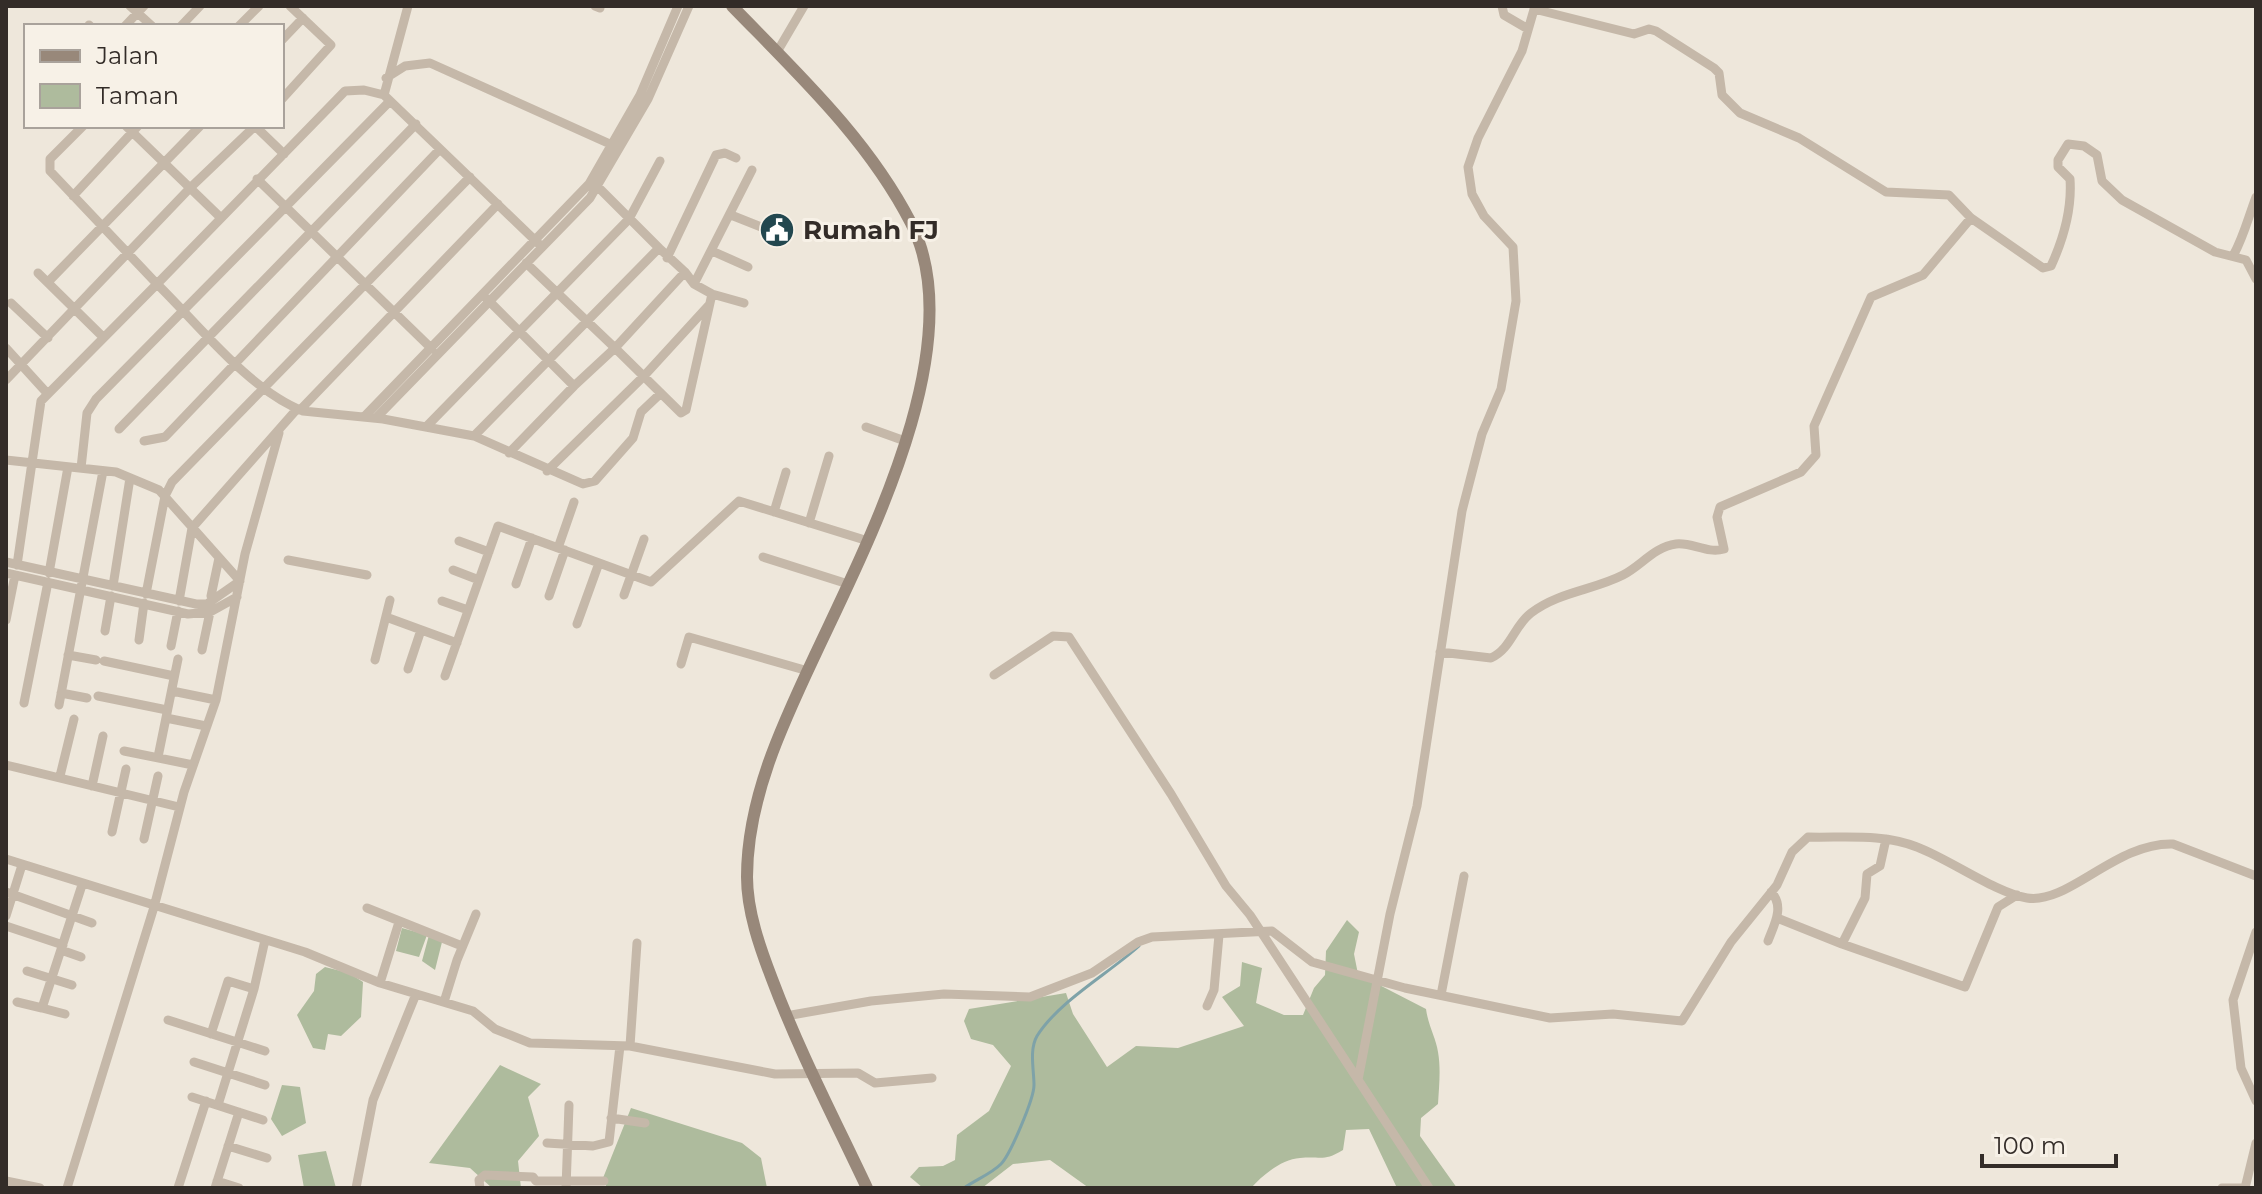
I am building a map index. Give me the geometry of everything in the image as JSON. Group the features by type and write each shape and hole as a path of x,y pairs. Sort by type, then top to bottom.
{"main road":[{"path":"732,6 854,135 894,192 922,250 929,276 931,320 905,441 884,509 782,726 759,797 747,879 758,938 786,1016 810,1076 867,1188"}],"street":[{"path":"183,24 200,6"},
{"path":"241,24 259,6"},
{"path":"284,97 331,45 290,6"},
{"path":"81,468 87,413 387,98 386,78 408,6"},
{"path":"594,184 610,144 640,95 678,6"},
{"path":"364,417 539,244 594,184 648,99 689,6"},
{"path":"777,52 804,6"},
{"path":"1502,6 1504,15 1528,29"},
{"path":"137,8 150,24"},
{"path":"1358,1080 1377,980 1417,806 1462,511 1482,434 1501,389 1516,301 1513,247 1484,216 1472,194 1468,167 1478,138 1522,51 1534,8 1634,34 1649,29 1656,31 1714,68 1719,73 1722,95 1740,113 1799,138 1886,192 1946,194 1971,218 2043,268 2049,268 2061,241 2070,196 2070,179 2058,167 2058,160 2065,145 2078,145 2097,155 2102,181 2122,200 2144,209 2184,236 2246,260 2256,279"},
{"path":"284,38 303,18"},
{"path":"386,78 405,66 430,63 610,144"},
{"path":"6,620 11,569 46,392 157,284 345,91 364,90 387,98 539,244"},
{"path":"119,429 416,124"},
{"path":"81,128 50,159 48,165 128,254 264,389 298,410 376,418 474,436 547,471 583,484 592,483 633,438 641,412 661,393"},
{"path":"73,196 132,128 220,217"},
{"path":"48,282 100,224 198,128"},
{"path":"6,380 190,188 253,128"},
{"path":"257,128 284,154"},
{"path":"144,441 165,437 440,149"},
{"path":"667,258 716,155 725,153 736,158"},
{"path":"427,426 629,219 660,161"},
{"path":"694,284 752,170"},
{"path":"139,640 165,496 172,482 470,177"},
{"path":"257,179 366,282 433,351"},
{"path":"594,184 711,299 744,303"},
{"path":"2233,256 2248,228 2247,217 2256,197"},
{"path":"171,646 192,528 298,410 498,204"},
{"path":"731,215 766,229"},
{"path":"1440,652 1491,658 1507,647 1513,633 1532,612 1627,574 1655,551 1677,544 1709,551 1724,549 1717,517 1720,507 1801,472 1816,455 1814,426 1871,297 1923,275 1971,218"},
{"path":"485,298 526,263 539,244"},
{"path":"474,436 659,248"},
{"path":"712,251 748,267"},
{"path":"526,263 555,293 589,320 678,412 686,410 711,299"},
{"path":"509,453 615,348 685,272"},
{"path":"38,273 103,337"},
{"path":"485,298 521,329 574,386"},
{"path":"547,471 644,376 711,299"},
{"path":"11,303 48,338"},
{"path":"6,348 46,392"},
{"path":"376,418 433,351"},
{"path":"866,427 905,441"},
{"path":"67,1188 154,907 179,807 216,700 240,581 279,433"},
{"path":"809,523 829,456"},
{"path":"6,460 103,471 130,478 165,496 240,581"},
{"path":"24,703 68,467"},
{"path":"59,705 103,471"},
{"path":"774,512 786,472"},
{"path":"105,631 130,478"},
{"path":"445,676 498,526 651,582 739,501 868,541"},
{"path":"549,596 574,502"},
{"path":"516,584 532,538"},
{"path":"624,595 644,539"},
{"path":"459,541 489,552"},
{"path":"763,557 848,584"},
{"path":"211,596 219,558"},
{"path":"288,560 367,575"},
{"path":"577,624 599,563"},
{"path":"11,569 179,606 207,604 240,581"},
{"path":"453,570 479,580"},
{"path":"179,606 188,614 210,612 237,597"},
{"path":"375,660 390,600"},
{"path":"442,601 468,610"},
{"path":"202,650 210,612"},
{"path":"386,617 457,643"},
{"path":"408,669 421,630"},
{"path":"994,675 1053,636 1069,637 1226,886 1260,931 1429,1188"},
{"path":"681,664 689,637 808,671"},
{"path":"68,655 174,676"},
{"path":"158,757 178,659"},
{"path":"172,691 216,700"},
{"path":"61,693 167,714 206,726"},
{"path":"60,776 74,719"},
{"path":"92,786 103,736"},
{"path":"124,751 193,765"},
{"path":"6,765 179,807"},
{"path":"112,832 126,769"},
{"path":"144,839 158,776"},
{"path":"786,1016 871,1001 944,994 1030,997 1092,973 1138,942 1169,935 1260,931 1285,938 1312,962 1441,995 1550,1018 1613,1014 1682,1021 1731,942 1771,892 1792,852 1808,837 1886,839 1915,846 2031,899 2060,892 2115,858 2162,844 2173,844 2256,876"},
{"path":"1842,944 1865,898 1867,874 1880,866 1886,839"},
{"path":"6,859 265,940 380,983 473,1011 514,1039 530,1043 625,1046 775,1074 810,1076 858,1073 879,1083 932,1078"},
{"path":"6,916 10,893 22,865"},
{"path":"1441,995 1464,876"},
{"path":"42,1008 82,885"},
{"path":"1768,941 1777,918 1777,898 1771,892"},
{"path":"10,893 92,923"},
{"path":"1777,918 1965,987 1998,907 2017,895"},
{"path":"367,908 462,946"},
{"path":"444,1002 476,914"},
{"path":"380,983 399,922"},
{"path":"6,926 81,957"},
{"path":"2256,932 2245,971 2234,994 2241,1068 2256,1101"},
{"path":"1207,1006 1214,990 1219,935"},
{"path":"218,1105 254,989 265,940"},
{"path":"547,1143 593,1146 609,1142 625,1046 637,943"},
{"path":"27,971 72,985"},
{"path":"211,1034 228,981 254,989"},
{"path":"356,1188 373,1100 416,994"},
{"path":"17,1002 65,1014"},
{"path":"168,1020 265,1051"},
{"path":"194,1062 265,1085"},
{"path":"192,1097 263,1120"},
{"path":"178,1188 206,1101"},
{"path":"567,1184 565,1144 569,1105"},
{"path":"239,1112 216,1184 239,1188"},
{"path":"611,1118 645,1123"},
{"path":"2222,1188 2245,1188 2256,1143"},
{"path":"228,1146 267,1158"},
{"path":"480,1188 479,1180 485,1175 567,1184 604,1181"},
{"path":"6,1181 40,1188"}],"green space":[{"path":"1347,920 1359,932 1354,954 1358,974 1426,1009 1438,1052 1439,1085 1438,1104 1421,1118 1420,1136 1457,1188 1397,1188 1369,1129 1346,1130 1343,1150 1326,1157 1286,1161 1251,1188 1089,1188 1050,1160 1013,1164 982,1188 923,1188 910,1177 919,1167 943,1166 955,1160 957,1135 989,1111 1011,1066 993,1045 971,1039 964,1021 969,1009 1066,993 1073,1014 1107,1067 1136,1046 1178,1048 1244,1026 1222,997 1240,986 1242,962 1262,968 1256,1003 1284,1015 1303,1015 1314,988 1325,975 1326,951"},
{"path":"402,928 427,935 419,957 396,951"},
{"path":"429,935 442,942 435,970 422,961"},
{"path":"325,967 349,973 363,982 361,1017 341,1036 328,1034 325,1050 313,1048 297,1015 314,991 316,974"},
{"path":"500,1065 541,1084 528,1097 539,1136 518,1161 521,1188 492,1188 470,1168 429,1163"},
{"path":"282,1085 300,1087 306,1123 282,1136 271,1119"},
{"path":"631,1108 742,1143 761,1158 767,1188 607,1188 603,1178"},
{"path":"326,1151 336,1188 304,1188 298,1155"}],"waterway":[{"path":"964,1188 1001,1164 1015,1139 1033,1092 1035,1042 1046,1023 1139,946"}],"place":[{"name":"Rumah FJ","path":"777,230"}]}
